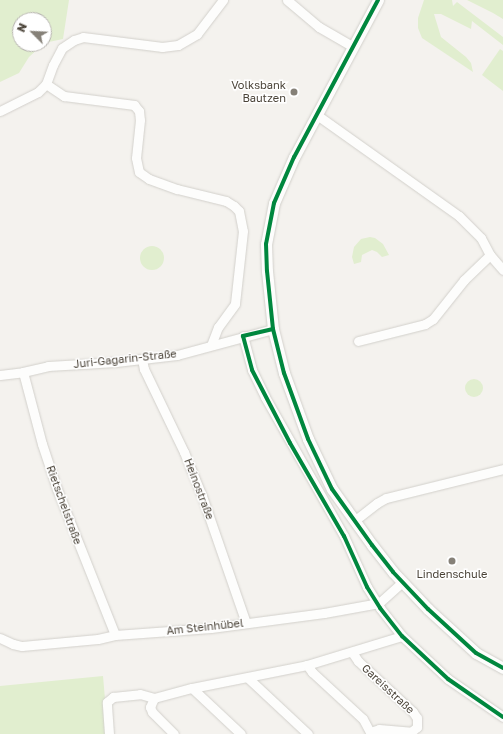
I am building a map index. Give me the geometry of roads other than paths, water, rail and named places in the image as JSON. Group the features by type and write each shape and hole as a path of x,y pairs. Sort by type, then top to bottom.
{"street":[{"path":"0,111 38,92 46,84 53,65 62,48 74,40 89,38 162,47 178,46 197,34 222,0"},
{"path":"287,0 319,26 353,46"},
{"path":"378,0 278,190 270,219 267,236 266,257 273,329 284,373 308,439 332,489 354,521 402,582 428,609 476,653 503,668"},
{"path":"46,84 64,96 134,105 139,111 140,120 136,158 139,172 149,179 177,189 226,202 234,206 239,211 243,231 235,304 218,327 212,345"},
{"path":"317,115 459,216 481,238 490,255 503,270"},
{"path":"358,341 424,324 433,319 464,280 490,255"},
{"name":"Juri-Gagarin-Straße","path":"0,375 23,372 48,366 84,365 142,360 177,355 273,329"},
{"path":"243,336 252,370 265,397 344,536 367,587 379,603 380,608 402,636 448,679 503,717"},
{"name":"Heinostraße","path":"142,360 144,369 184,452 202,496 246,623"},
{"name":"Rietschelstraße","path":"23,372 42,444 57,489 115,635"},
{"path":"354,521 386,498 503,469"},
{"path":"379,603 402,582"},
{"name":"Am Steinhübel","path":"0,638 22,646 98,639 115,635 211,628 324,613 379,603"},
{"name":"Gareisstraße","path":"109,734 107,702 113,697 140,694 154,698 192,688 307,665 402,636"},
{"name":"Gareisstraße","path":"307,665 312,672 362,719 367,733 380,729 412,732 417,727 417,718 413,712 358,661 352,652"},
{"path":"248,678 308,734"},
{"path":"192,688 241,734"},
{"path":"154,698 150,707 152,712 174,734"}],"place":[{"name":"Volksbank Bautzen","path":"294,92"},
{"name":"Lindenschule","path":"452,561"}]}
